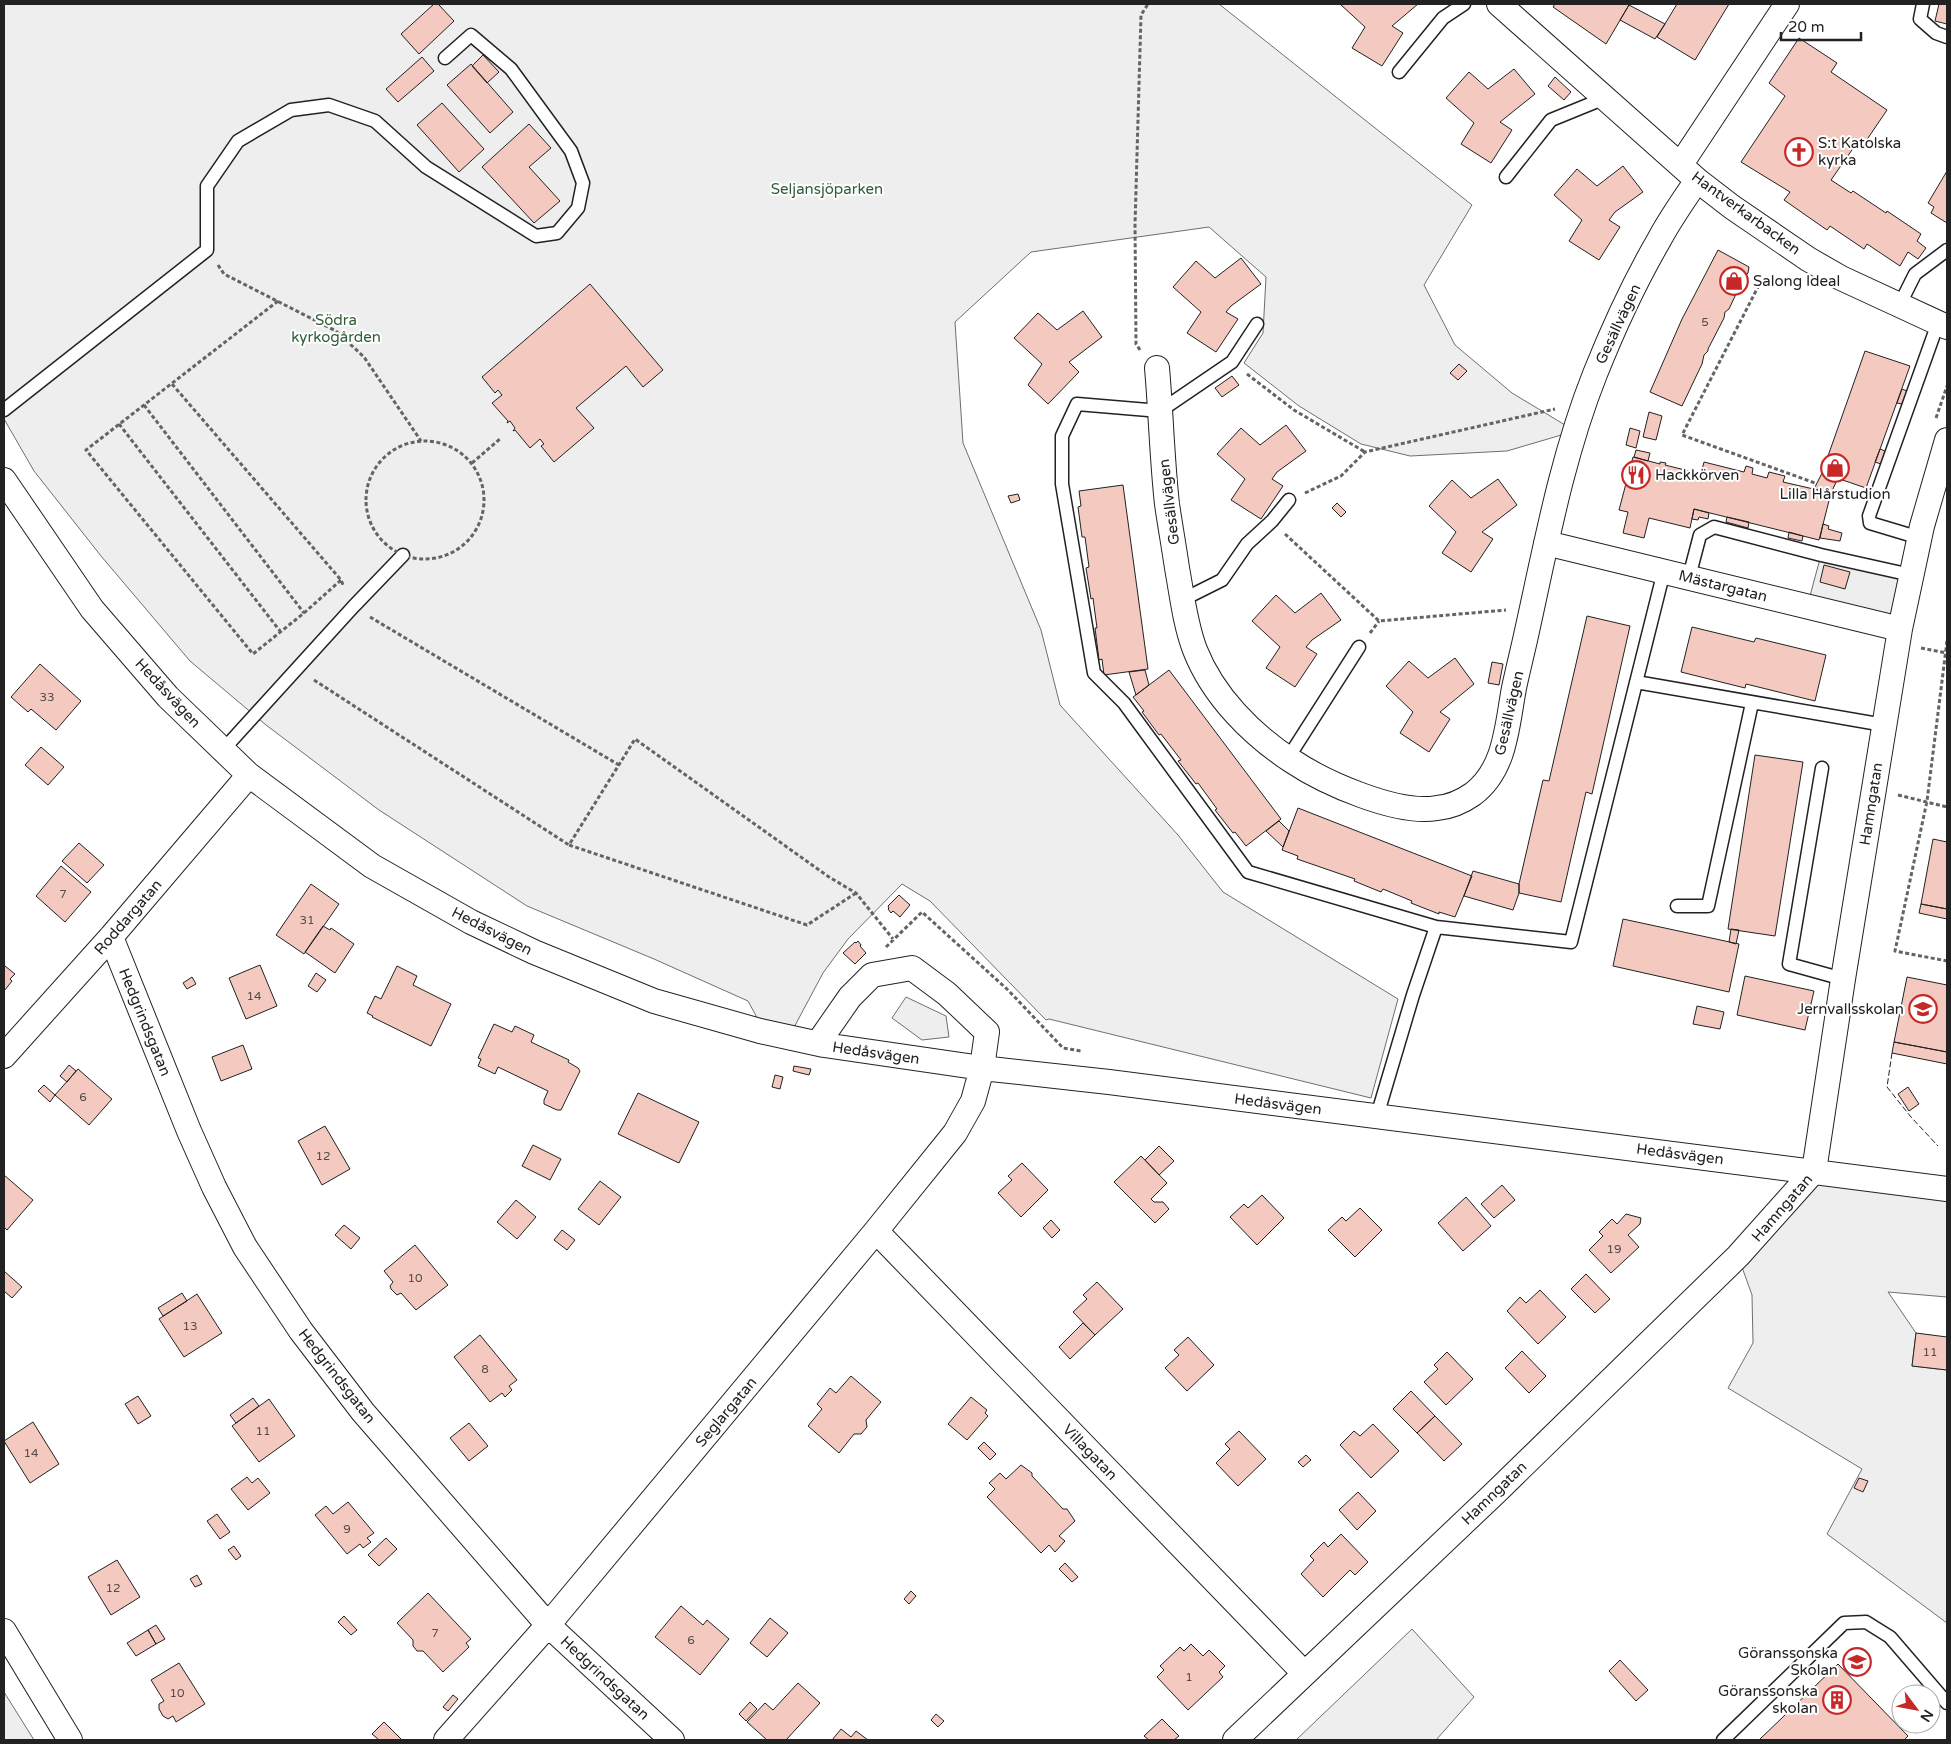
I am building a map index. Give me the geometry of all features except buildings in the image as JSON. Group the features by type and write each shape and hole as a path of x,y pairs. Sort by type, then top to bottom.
{"street":[{"name":"Hantverkarbacken","path":"1499,4 1689,172 1732,207 1808,259 1840,278 1943,325"},
{"name":"Hantverkarbacken","path":"1689,172 1787,4"},
{"name":"Gesällvägen","path":"1157,368 1168,505 1182,600 1196,652 1208,676 1226,702 1248,725 1288,758 1333,784 1381,801 1420,809 1436,809 1462,801 1475,792 1486,780 1497,765 1504,746 1546,543 1580,416 1614,329 1658,241 1689,172"},
{"name":"Hamngatan","path":"1236,1740 1738,1256 1814,1171 1884,725 1907,638 1911,575 1932,488 1947,440"},
{"name":"Hedåsvägen","path":"6,492 92,609 168,697 250,775 372,866 471,922 534,952 654,1001 760,1031 818,1043 982,1068 1377,1116 1947,1189"},
{"name":"Mästargatan","path":"1546,543 1689,577 1907,638"},
{"name":"Roddargatan","path":"4,1056 250,775"},
{"name":"Hedgrindsgatan","path":"110,937 214,1187 245,1247 301,1331 362,1412 548,1625 672,1740"},
{"name":"Seglargatan","path":"446,1740 548,1625 876,1231 955,1133 973,1101 982,1068 987,1032 947,994 912,968 872,975 850,997 818,1043"},
{"name":"Villagatan","path":"876,1231 1304,1673"},
{"path":"4,1631 70,1740"}],"lane":[{"path":"1399,72 1443,18 1464,4"},
{"path":"1923,4 1920,19 1936,33 1947,37"},
{"path":"4,410 207,250 207,186 238,141 291,110 330,105 375,121 426,167 536,236 557,233 578,208 583,183 570,151 511,69 471,35 445,58"},
{"path":"1506,177 1551,120 1605,98"},
{"path":"1899,306 1915,274 1947,250"},
{"path":"1257,324 1232,362 1160,412 1077,404 1062,436 1062,484 1094,673 1124,704 1248,872 1436,927 1571,942 1664,571"},
{"path":"1920,538 1870,523 1868,516 1943,325"},
{"path":"1182,600 1222,580 1247,544 1272,521 1289,500"},
{"path":"1689,577 1700,535 1714,527 1821,555 1911,575"},
{"path":"223,750 403,555"},
{"path":"1288,758 1359,647"},
{"path":"1636,682 1884,725"},
{"path":"1677,906 1708,906 1752,703"},
{"path":"1822,768 1789,964 1843,979"},
{"path":"1377,1116 1412,995 1436,927"},
{"path":"1723,1740 1844,1623 1866,1622 1890,1637 1947,1703"}],"path":[{"path":"1148,4 1142,16 1135,225 1136,344 1157,368"},
{"path":"207,250 224,274 336,331 364,357 421,441"},
{"path":"1759,285 1682,435 1815,483"},
{"path":"172,384 341,580 253,654 86,450 278,301"},
{"path":"1232,362 1294,410 1365,452"},
{"path":"144,405 304,613"},
{"path":"1289,500 1341,476 1365,452 1557,409 1580,416"},
{"path":"119,424 280,631"},
{"path":"472,463 501,438"},
{"path":"421,441 440,443 457,450 472,463 481,480 484,498 482,517 473,534 460,548 442,557 422,559 403,555 386,544 374,529 367,511 367,491 373,472 385,457 401,446 421,441"},
{"path":"1272,521 1379,621 1515,609 1530,616"},
{"path":"353,607 619,765"},
{"path":"1907,638 1946,653"},
{"path":"1947,641 1926,801 1895,951 1947,961"},
{"path":"298,669 569,845 807,925 856,894"},
{"path":"569,845 635,739 829,877 856,894 893,939"},
{"path":"1897,795 1947,807"},
{"path":"881,953 922,912 1008,990 1063,1048 1082,1051"}],"green space":[{"name":"Södra kyrkogården","path":"4,4 1219,4 1472,205 1424,285 1455,345 1512,393 1575,431 1507,451 1410,456 1361,444 1299,406 1244,363 1263,333 1266,277 1209,227 1031,252 955,322 963,443 1041,630 1060,705 1178,835 1223,892 1398,999 1371,1098 1049,1019 1046,1020 930,901 902,884 848,939 823,973 791,1033 761,1025 748,1001 527,906 379,810 266,725 190,661 101,556 34,471 4,419"},
{"path":"1821,555 1911,575 1900,629 1807,607"},
{"path":"906,997 946,1016 949,1037 922,1040 892,1018"},
{"path":"1814,1171 1947,1189 1947,1297 1888,1292 1916,1333 1912,1366 1947,1370 1947,1623 1827,1534 1862,1469 1728,1388 1753,1343 1752,1295 1738,1256"},
{"path":"1412,1629 1474,1697 1436,1740 1296,1740"},
{"path":"4,1692 34,1740 4,1740"}],"fence":[{"path":"1892,1053 1887,1087 1938,1146"}],"place":[{"name":"S:t Katolska kyrka","path":"1799,152"},
{"name":"Salong Ideal","path":"1734,281"},
{"name":"Lilla Hårstudion","path":"1835,468"},
{"name":"Hackkörven","path":"1636,475"},
{"name":"Jernvallsskolan","path":"1923,1009"},
{"name":"Göranssonska Skolan","path":"1857,1662"},
{"name":"Göranssonska skolan","path":"1837,1700"}],"park label":[{"name":"Seljansjöparken","path":"827,189"}]}
